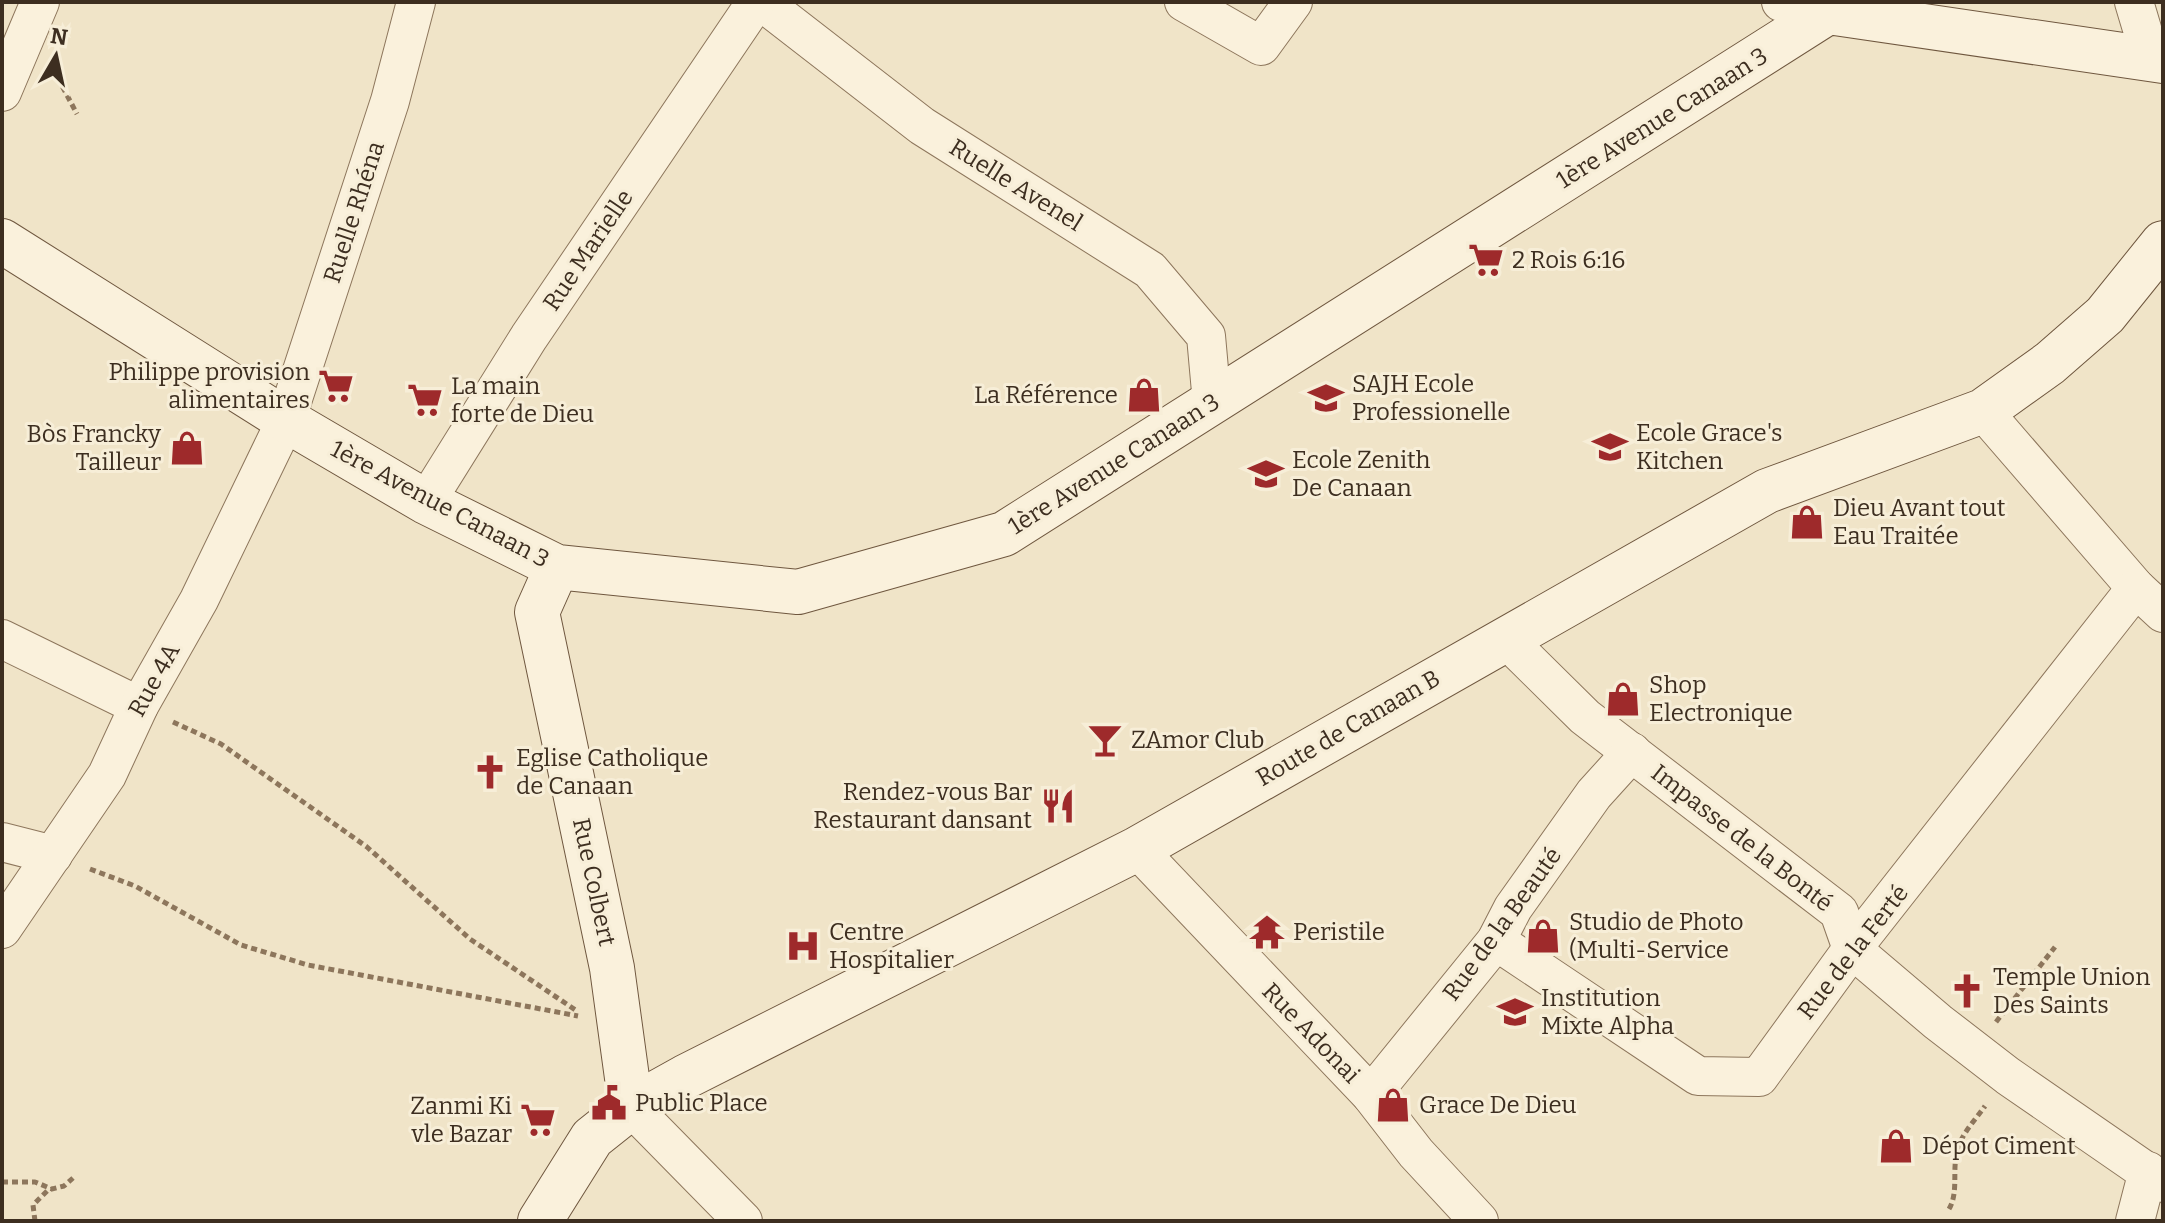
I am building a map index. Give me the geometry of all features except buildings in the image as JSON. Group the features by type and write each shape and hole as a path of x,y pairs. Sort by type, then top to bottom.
{"street":[{"path":"2,92 40,2"},
{"name":"Ruelle Rhéna","path":"286,420 390,101 416,2"},
{"name":"Rue Marielle","path":"426,502 529,337 756,2"},
{"name":"Ruelle Avenel","path":"762,2 922,126 1150,270 1206,336 1212,403"},
{"path":"1184,2 1261,46 1293,2"},
{"path":"1781,2 1828,12 2157,60"},
{"path":"2134,2 2157,60"},
{"path":"2157,60 2163,5"},
{"name":"1ère Avenue Canaan 3","path":"2,241 286,420 426,502 557,567 798,592 1004,534 1828,12"},
{"name":"Route de Canaan B","path":"540,1221 592,1138 631,1107 1137,849 1767,491 1983,411 2050,363 2105,315 2163,243"},
{"path":"1983,411 2150,600"},
{"name":"Rue 4A","path":"2,929 107,775 139,706 199,600 286,420"},
{"name":"Rue Colbert","path":"557,567 537,612 612,968 631,1107"},
{"name":"Rue de la Ferté","path":"1496,941 1698,1076 1759,1077 1852,949 2150,600"},
{"name":"Impasse de la Bonté","path":"1505,638 1585,717 1839,912 1852,949"},
{"path":"2,639 139,706"},
{"name":"Rue de la Beauté","path":"1371,1095 1496,941 1513,908 1594,794 1632,752"},
{"path":"2,842 53,855"},
{"name":"Rue Adonai","path":"1137,849 1371,1095 1416,1153 1479,1221"},
{"path":"1852,949 2008,1076 2155,1177 2135,1221"},
{"path":"631,1107 743,1221"}],"path":[{"path":"53,855 135,886 241,945 308,965 587,1018 470,939 367,847 221,744 139,706"},
{"path":"2019,994 2055,947"},
{"path":"1949,1209 1953,1202 1956,1155 1962,1137 2008,1076"},
{"path":"35,1221 33,1205 52,1189 64,1186 73,1178"},
{"path":"2,1182 35,1182 52,1189"}],"place":[{"name":"2 Rois 6:16","path":"1486,260"},
{"name":"Philippe provision alimentaires","path":"336,386"},
{"name":"La Référence","path":"1144,395"},
{"name":"SAJH Ecole Professionelle","path":"1326,398"},
{"name":"La main forte de Dieu","path":"425,400"},
{"name":"Ecole Grace's Kitchen","path":"1610,447"},
{"name":"Bòs Francky Tailleur","path":"187,448"},
{"name":"Ecole Zenith De Canaan","path":"1266,474"},
{"name":"Dieu Avant tout Eau Traitée","path":"1807,522"},
{"name":"Shop Electronique","path":"1623,699"},
{"name":"ZAmor Club","path":"1105,740"},
{"name":"Eglise Catholique de Canaan","path":"490,772"},
{"name":"Rendez-vous Bar Restaurant dansant","path":"1058,806"},
{"name":"Peristile","path":"1267,932"},
{"name":"Studio de Photo (Multi-Service","path":"1543,936"},
{"name":"Centre Hospitalier","path":"803,946"},
{"name":"Temple Union Des Saints","path":"1967,991"},
{"name":"Institution Mixte Alpha","path":"1515,1012"},
{"name":"Public Place","path":"609,1103"},
{"name":"Grace De Dieu","path":"1393,1105"},
{"name":"Zanmi Ki vle Bazar","path":"538,1120"},
{"name":"Dépot Ciment","path":"1896,1146"}]}
